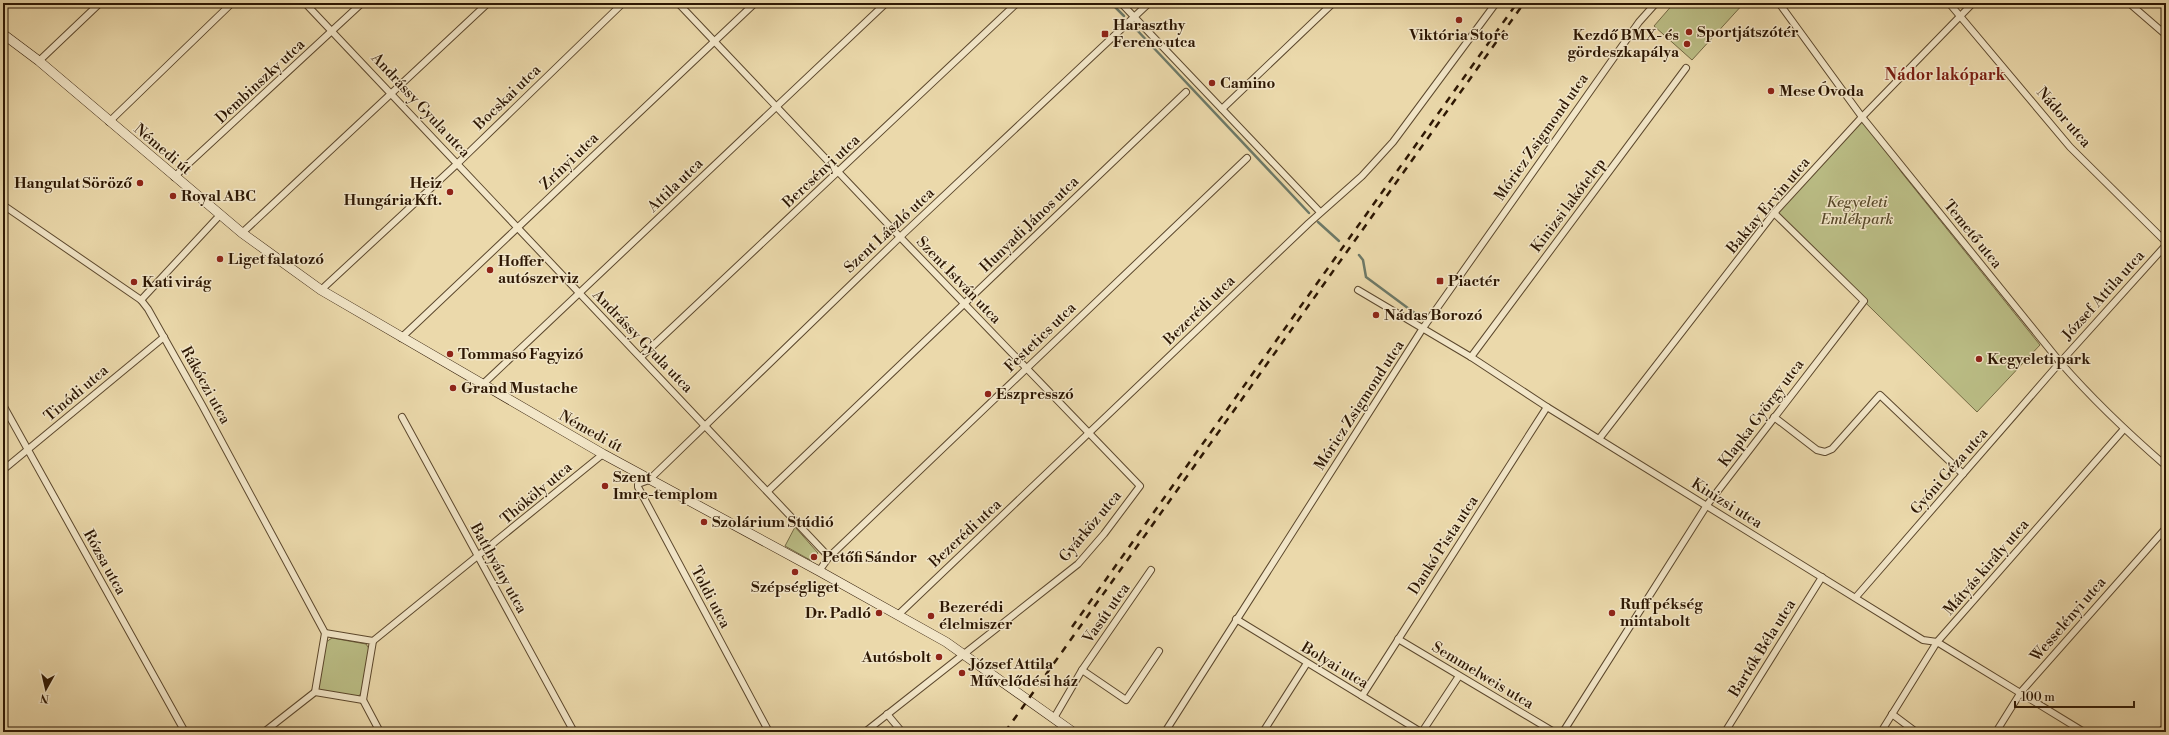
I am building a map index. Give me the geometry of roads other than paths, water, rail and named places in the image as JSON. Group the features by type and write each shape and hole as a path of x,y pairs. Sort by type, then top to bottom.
{"main road":[{"name":"Némedi út","path":"3,34 39,61 242,234 321,290 482,385 649,480 898,615 964,654 1073,732"}],"street":[{"path":"39,61 100,3"},
{"path":"109,122 232,3"},
{"name":"Andrássy Gyula utca","path":"305,3 458,163 517,229 705,424 830,557"},
{"name":"Dembinszky utca","path":"174,176 362,3"},
{"path":"242,234 393,94 488,3"},
{"name":"Bocskai utca","path":"321,290 458,163 623,3"},
{"name":"Szent István utca","path":"678,3 838,173 1140,486"},
{"name":"Zrínyi utca","path":"401,338 755,3"},
{"name":"Attila utca","path":"482,385 886,3"},
{"name":"Bercsényi utca","path":"641,357 1017,3"},
{"path":"1121,3 1320,212"},
{"name":"Szent László utca","path":"649,480 705,424 900,237 1149,3"},
{"path":"1222,109 1333,3"},
{"name":"Bezerédi utca","path":"898,615 1090,434 1320,212 1362,176 1393,142 1495,3"},
{"name":"Móricz Zsigmond utca","path":"1165,732 1423,328 1639,22 1656,3"},
{"name":"Temető utca","path":"1779,3 1862,117 2060,362 2089,395 2124,429 2166,466"},
{"name":"Nádor utca","path":"1949,3 2070,147 2166,243"},
{"name":"Baktay Ervin utca","path":"1599,439 1774,214 1862,117 1973,3"},
{"path":"2129,3 2166,35"},
{"name":"Kinizsi lakótelep","path":"1471,357 1686,68"},
{"name":"Hunyadi János utca","path":"768,491 1186,92"},
{"name":"Festetics utca","path":"819,571 830,557 1026,368 1248,158"},
{"name":"Rákóczi utca","path":"3,205 141,300 164,337 325,632"},
{"name":"Klapka György utca","path":"1563,732 1707,505 1864,301 1774,214"},
{"path":"141,300 220,215"},
{"name":"József Attila utca","path":"2060,362 2166,243"},
{"name":"Kinizsi utca","path":"1358,290 1471,357 1547,407 1856,597 1923,640 1937,642 2021,692 2084,732"},
{"name":"Tinódi utca","path":"3,470 164,337"},
{"name":"Gyóni Géza utca","path":"1856,597 2060,362"},
{"path":"1774,417 1817,450 1825,452 1832,449 1880,396 1963,474"},
{"name":"Rózsa utca","path":"3,405 185,732"},
{"name":"Dankó Pista utca","path":"1362,696 1547,407"},
{"name":"Batthyány utca","path":"402,417 574,732"},
{"name":"Mátyás király utca","path":"1881,732 1937,642 2124,429"},
{"name":"Thököly utca","path":"373,641 603,454"},
{"name":"Toldi utca","path":"649,480 638,484 638,487 769,732"},
{"name":"Gyárköz utca","path":"865,732 1078,564 1104,534 1140,486"},
{"name":"Wesselényi utca","path":"1996,732 2021,692 2166,528"},
{"name":"Vasút utca","path":"1054,718 1082,670 1151,570"},
{"name":"Bartók Béla utca","path":"1724,732 1822,577"},
{"name":"Bolyai utca","path":"1236,619 1421,732"},
{"path":"264,732 315,692 325,632 373,641 363,700 380,732"},
{"name":"Semmelweis utca","path":"1398,639 1554,732"},
{"path":"1082,670 1126,700 1159,651"},
{"path":"1264,732 1306,663"},
{"path":"1421,732 1459,676"},
{"path":"315,692 363,700"},
{"path":"887,714 902,732"},
{"path":"1892,714 1916,732"},
{"path":"2160,732 2166,726"}],"waterway":[{"path":"1111,3 1124,16"},
{"path":"1135,28 1309,213"},
{"path":"1318,222 1339,241"},
{"path":"1359,255 1363,260 1366,277 1420,317"}],"railway":[{"path":"1072,627 1517,3"},
{"path":"1005,732 1524,3"}],"place":[{"name":"Viktória Store","path":"1459,20"},
{"name":"Sportjátszótér","path":"1689,32"},
{"name":"Haraszthy Ferenc utca","path":"1105,34"},
{"name":"Kezdő BMX- és gördeszkapálya","path":"1687,44"},
{"name":"Camino","path":"1212,83"},
{"name":"Mese Óvoda","path":"1771,91"},
{"name":"Hangulat Söröző","path":"140,183"},
{"name":"Heiz Hungária Kft.","path":"450,192"},
{"name":"Royal ABC","path":"173,196"},
{"name":"Liget falatozó","path":"220,259"},
{"name":"Hoffer autószerviz","path":"490,270"},
{"name":"Piactér","path":"1440,281"},
{"name":"Kati virág","path":"134,282"},
{"name":"Nádas Borozó","path":"1376,315"},
{"name":"Tommaso Fagyizó","path":"450,354"},
{"name":"Kegyeleti park","path":"1979,359"},
{"name":"Grand Mustache","path":"453,388"},
{"name":"Eszpresszó","path":"988,394"},
{"name":"Szent Imre-templom","path":"605,486"},
{"name":"Szolárium Stúdió","path":"704,522"},
{"name":"Petőfi Sándor","path":"814,557"},
{"name":"Szépségliget","path":"795,572"},
{"name":"Dr. Padló","path":"879,613"},
{"name":"Ruff pékség mintabolt","path":"1612,613"},
{"name":"Bezerédi élelmiszer","path":"931,616"},
{"name":"Autósbolt","path":"939,657"},
{"name":"József Attila Művelődési ház","path":"962,673"}],"district":[{"name":"Nádor lakópark","path":"1945,74"}],"park label":[{"name":"Kegyeleti Emlékpark","path":"1857,210"}]}
